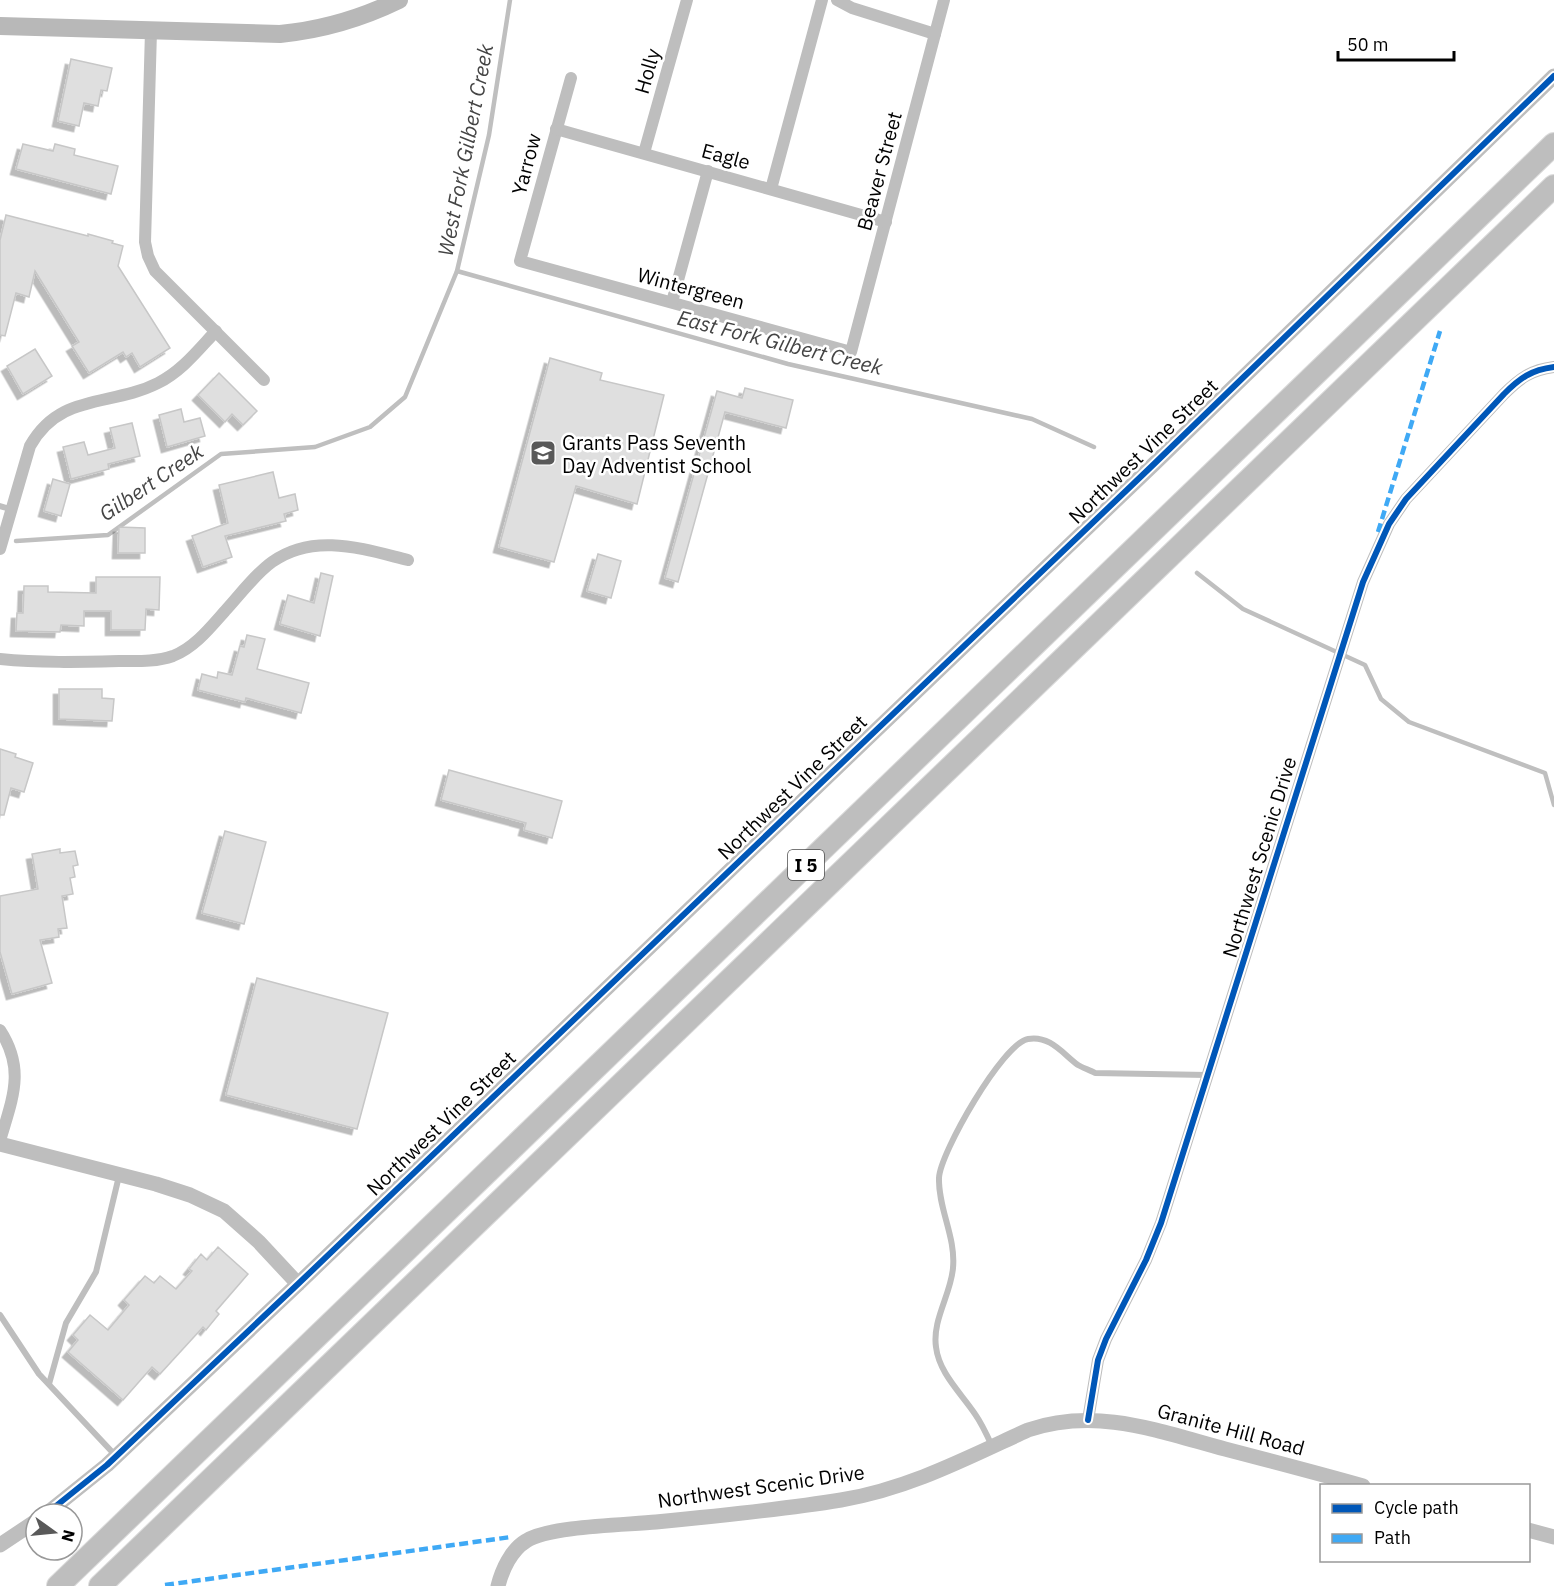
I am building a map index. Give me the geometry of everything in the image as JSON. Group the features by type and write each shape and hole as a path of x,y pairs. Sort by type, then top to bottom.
{"highway":[{"name":"I 5","path":"58,1586 1554,144"},
{"name":"I 5","path":"100,1586 1554,186"}],"main road":[{"path":"0,27 249,34 301,32 352,21 399,0"}],"street":[{"name":"Holly","path":"644,153 687,0"},
{"path":"771,189 822,0"},
{"path":"837,0 852,8 935,34"},
{"name":"Beaver Street","path":"852,352 944,0"},
{"path":"151,31 145,210 145,242 148,256 155,271 264,380"},
{"name":"Northwest Vine Street","path":"61,1502 117,1456 298,1284 1145,472 1554,76"},
{"name":"Yarrow","path":"520,261 570,78"},
{"name":"Eagle","path":"556,129 886,222"},
{"path":"672,302 708,171"},
{"name":"Wintergreen","path":"520,261 852,352"},
{"path":"0,549 5,507 37,432 50,419 68,409 156,385 187,363 216,331"},
{"name":"Northwest Scenic Drive","path":"498,1586 506,1563 526,1541 540,1535 562,1530 843,1500 915,1482 1041,1426 1088,1420 1098,1360 1106,1339 1146,1260 1161,1223 1362,582 1380,541 1406,500 1504,393 1519,379 1536,370 1554,367"},
{"path":"0,659 59,662 156,660 174,656 208,631 256,576 273,561 291,552 308,546 327,544 353,546 408,560"},
{"path":"0,1030 10,1046 15,1063 15,1081 0,1142 190,1195 224,1211 259,1242 298,1284"},
{"name":"Granite Hill Road","path":"1088,1420 1135,1425 1359,1484"},
{"path":"0,1545 24,1529"},
{"path":"1530,1531 1554,1537"}],"lane":[{"path":"992,1446 977,1417 948,1376 936,1348 936,1334 953,1269 953,1250 939,1180 940,1166 961,1123 994,1071 1016,1045 1026,1039 1040,1038 1058,1047 1079,1066 1095,1073 1208,1075"},
{"path":"49,1384 66,1323 96,1272 120,1175"},
{"path":"0,1315 39,1374 117,1456"}],"building":[{"path":"71,59 112,68 107,91 101,90 98,106 84,103 79,126 58,121"},
{"path":"23,144 53,151 55,144 75,149 74,155 118,166 111,194 16,169"},
{"path":"6,215 88,236 88,234 123,246 118,266 170,348 140,367 132,353 126,357 123,352 89,373 72,346 79,342 35,271 29,297 16,293 5,336 0,335 0,240"},
{"path":"35,349 52,376 23,394 7,366"},
{"path":"550,358 602,373 600,380 664,395 637,504 576,486 554,562 499,547"},
{"path":"219,373 257,411 243,425 232,414 225,422 198,395"},
{"path":"745,388 793,400 786,428 725,412 678,582 665,578 717,391 742,398"},
{"path":"181,409 184,422 200,418 205,436 167,447 159,415"},
{"path":"132,423 140,456 108,464 109,469 71,479 63,447 84,442 88,455 115,448 110,428"},
{"path":"273,472 279,498 295,494 298,510 284,514 286,521 225,536 232,557 203,567 192,536 228,523 219,485"},
{"path":"53,479 70,484 61,516 44,511"},
{"path":"119,527 145,528 145,553 118,553"},
{"path":"598,554 621,561 611,598 587,591"},
{"path":"321,573 333,576 320,636 280,624 288,595 314,603"},
{"path":"96,577 160,577 159,610 146,609 145,630 111,630 111,611 84,611 84,626 61,625 60,632 16,631 17,613 23,613 24,586 48,586 48,592 96,593"},
{"path":"247,635 265,639 257,669 309,683 301,713 246,698 245,702 198,690 202,674 217,678 218,672 232,675 240,646 244,647"},
{"path":"59,689 102,689 102,698 114,699 112,721 59,719"},
{"path":"0,749 33,763 24,792 11,788 4,815 0,815"},
{"path":"449,770 562,801 552,838 524,830 526,823 441,800"},
{"path":"225,831 266,842 244,924 202,913"},
{"path":"60,849 60,853 75,851 78,865 73,866 75,877 70,878 73,894 62,896 67,928 58,929 59,937 40,940 52,983 12,994 0,952 0,896 38,889 32,854"},
{"path":"257,978 388,1013 357,1129 226,1095"},
{"path":"218,1247 248,1274 216,1311 219,1314 206,1330 203,1327 160,1374 152,1367 123,1400 68,1352 78,1340 73,1335 90,1315 108,1330 129,1305 124,1300 145,1276 154,1283 160,1276 176,1289 192,1271 189,1269 201,1254 207,1260"}],"waterway":[{"name":"West Fork Gilbert Creek","path":"16,541 108,535 221,454 315,447 370,427 405,397 457,271 489,135 510,0"},
{"name":"East Fork Gilbert Creek","path":"457,271 788,364 1032,419 1094,447"},
{"name":"East Fork Gilbert Creek","path":"1197,573 1243,609 1365,665 1381,699 1409,722 1545,773 1554,805"}],"marked path":[{"path":"1378,532 1440,331"},
{"path":"165,1585 511,1537"}],"cycle path":[{"path":"61,1502 107,1465 298,1284 1154,464 1554,76"},
{"path":"1088,1420 1098,1360 1106,1339 1146,1260 1161,1223 1363,582 1389,524 1406,499 1510,388 1532,373 1554,367"}],"place":[{"name":"Grants Pass Seventh Day Adventist School","path":"543,453"}],"water label":[{"name":"Gilbert Creek","path":"151,482"}]}
